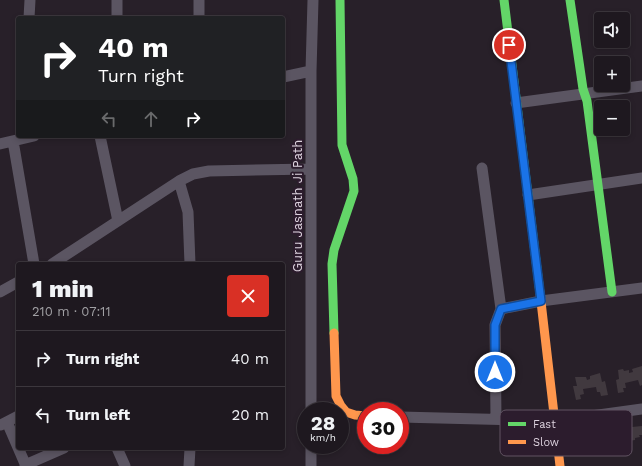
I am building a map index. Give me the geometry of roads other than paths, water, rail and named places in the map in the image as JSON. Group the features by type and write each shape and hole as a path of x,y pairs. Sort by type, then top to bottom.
{"street":[{"path":"29,16 30,0"},
{"path":"117,0 117,16"},
{"path":"199,0 199,16"},
{"name":"Guru Jasnath Ji Path","path":"311,402 311,71 313,0"},
{"path":"340,0 342,145 344,156 355,181 354,191 334,250 332,264 336,396 341,408 352,416 357,416"},
{"path":"504,0 554,410"},
{"path":"570,0 583,89 587,101 612,292"},
{"path":"285,77 311,71"},
{"path":"516,103 642,86"},
{"path":"0,144 25,138"},
{"path":"100,138 118,221"},
{"path":"13,141 34,262"},
{"path":"482,168 501,309 495,325 496,419"},
{"path":"55,262 179,181 193,174 208,171 311,169"},
{"path":"528,195 642,178"},
{"path":"179,181 188,212 190,262"},
{"path":"0,292 16,283"},
{"path":"501,309 541,301 642,288"},
{"path":"632,410 642,409"},
{"path":"16,417 3,424 16,448"},
{"path":"409,417 500,419"},
{"path":"17,450 25,465 59,450"},
{"path":"118,450 125,466"},
{"path":"190,450 190,466"},
{"path":"311,454 311,466"},
{"path":"559,456 560,466"}]}
